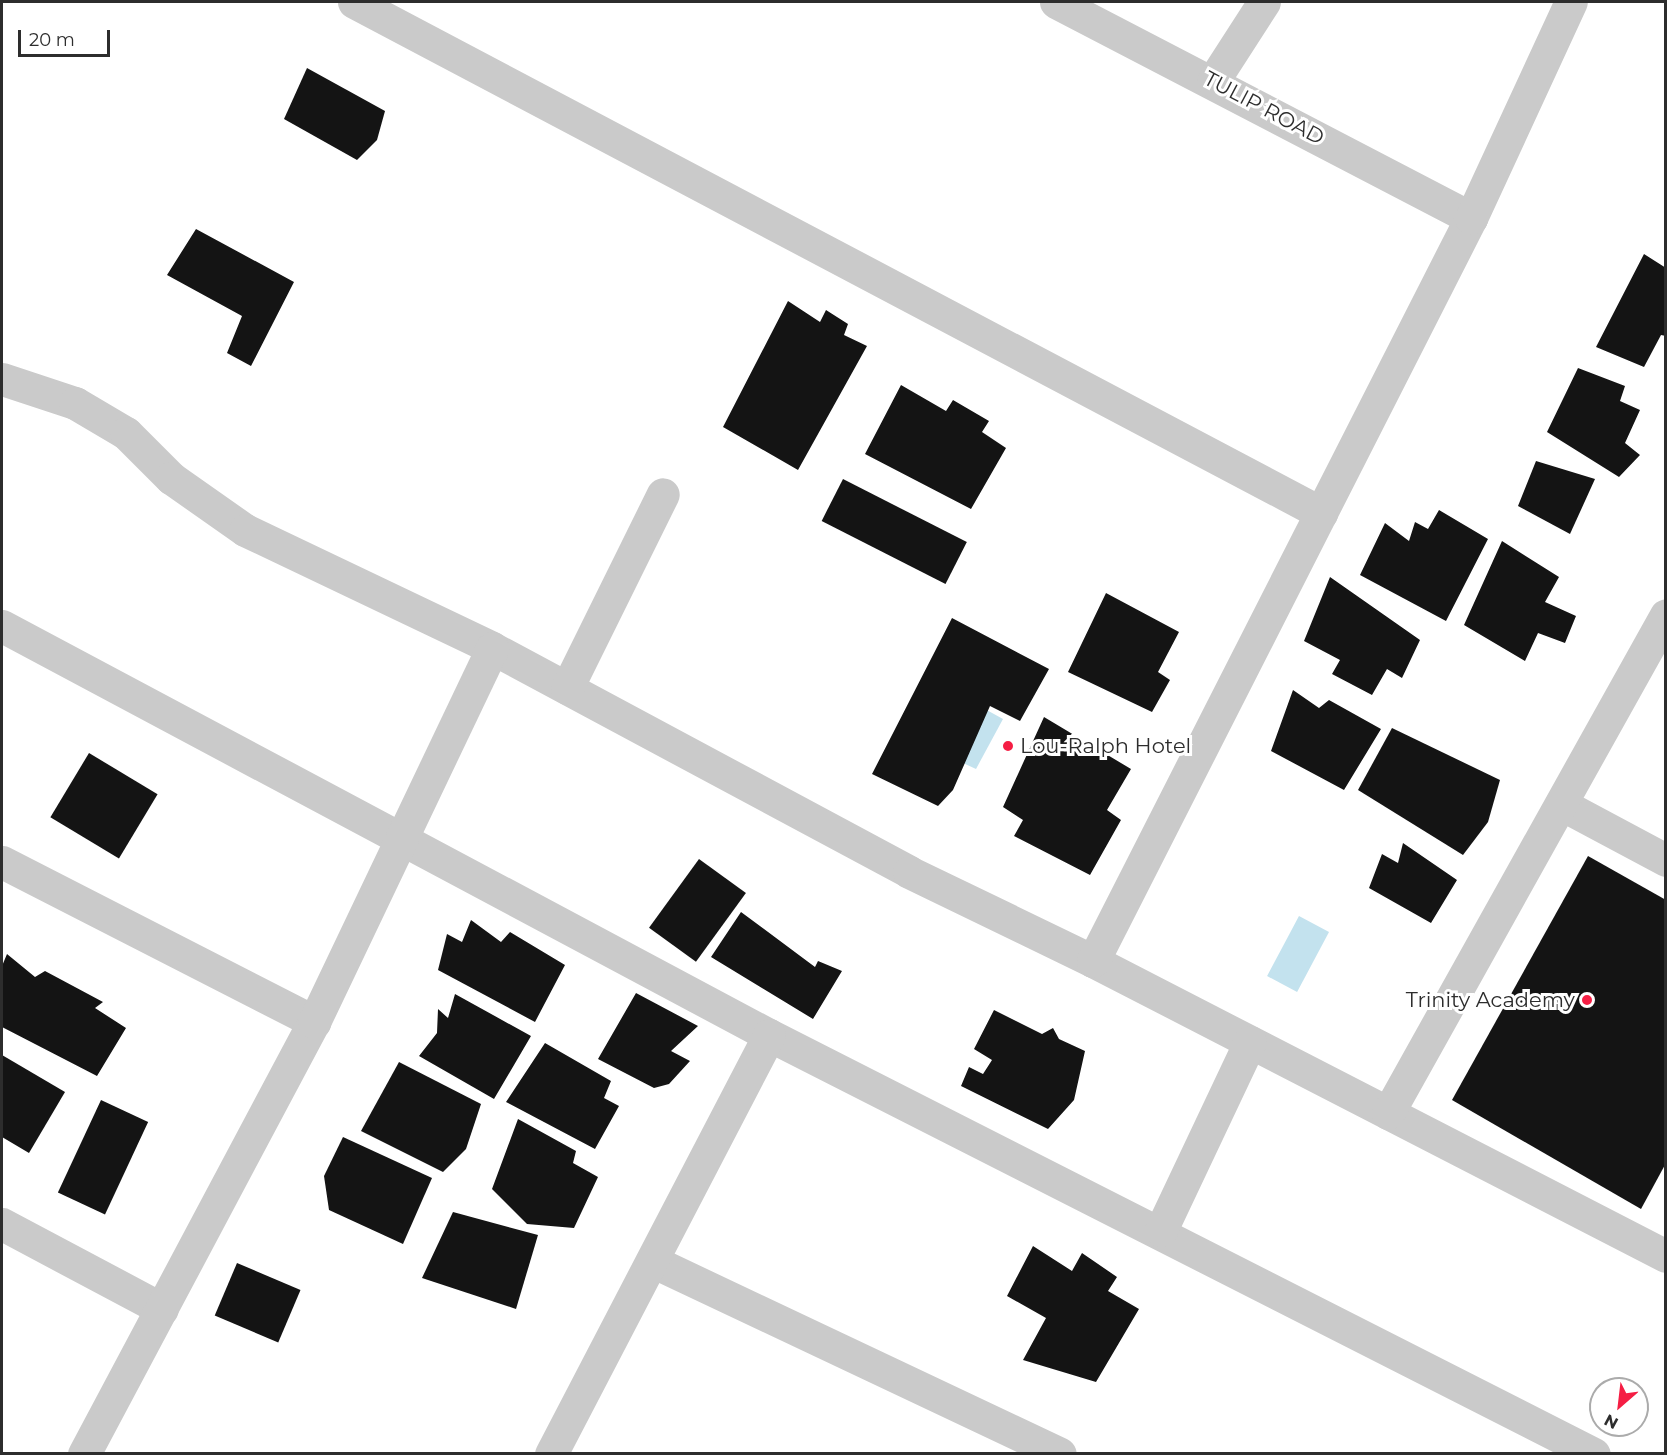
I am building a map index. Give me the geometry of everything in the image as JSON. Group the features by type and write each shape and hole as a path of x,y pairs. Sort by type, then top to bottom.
{"street":[{"path":"354,2 1321,513"},
{"name":"TULIP ROAD","path":"1056,2 1213,81 1471,218"},
{"path":"1213,81 1264,2"},
{"path":"1093,961 1471,218 1571,2"},
{"path":"2,379 75,403 126,433 171,478 245,530 492,648 909,872 1093,961 1665,1256"},
{"path":"567,688 663,494"},
{"path":"1388,1113 1665,615"},
{"path":"2,626 402,842 769,1035 1161,1230 1594,1454"},
{"path":"84,1454 314,1022 402,842 492,648"},
{"path":"1561,804 1665,860"},
{"path":"2,862 314,1022"},
{"path":"551,1454 769,1035"},
{"path":"1161,1230 1250,1042"},
{"path":"2,1224 162,1308"},
{"path":"652,1261 1060,1454"}],"water":[{"path":"974,703 1003,719 976,769 950,757"},
{"path":"1299,916 1329,932 1297,992 1267,976"}],"building":[{"path":"307,68 385,111 377,140 357,160 284,119"},
{"path":"196,229 294,282 251,366 227,353 242,316 167,275"},
{"path":"1644,254 1666,268 1666,336 1661,335 1644,367 1596,347"},
{"path":"788,301 820,322 826,310 848,324 844,335 867,346 798,470 723,427"},
{"path":"1578,368 1625,386 1620,401 1640,410 1625,443 1640,455 1619,477 1547,432"},
{"path":"901,385 946,411 953,400 989,421 982,432 1006,448 971,509 865,454"},
{"path":"1536,461 1595,479 1570,534 1518,506"},
{"path":"843,479 967,542 946,584 822,521"},
{"path":"1439,510 1488,539 1446,621 1360,575 1385,523 1409,541 1415,522 1428,529"},
{"path":"1502,541 1559,577 1545,602 1576,616 1565,643 1538,633 1525,661 1464,625"},
{"path":"1330,577 1420,640 1402,678 1387,669 1372,695 1332,674 1340,660 1304,641"},
{"path":"1106,593 1179,632 1158,672 1170,680 1152,712 1068,672"},
{"path":"952,618 1049,669 1020,721 990,706 953,790 938,806 872,774"},
{"path":"1293,690 1319,708 1329,700 1381,729 1344,790 1271,751"},
{"path":"1044,717 1131,769 1107,810 1121,820 1090,875 1014,836 1023,820 1003,807"},
{"path":"1392,728 1500,780 1488,822 1463,855 1358,790"},
{"path":"89,753 158,794 119,858 50,817"},
{"path":"1403,843 1457,880 1431,923 1369,888 1382,854 1398,863"},
{"name":"Trinity Academy","path":"1588,856 1666,900 1666,1163 1641,1209 1452,1100"},
{"path":"699,859 746,893 696,962 649,928"},
{"path":"741,912 815,967 818,961 842,971 813,1019 711,957"},
{"path":"471,920 501,942 510,932 565,965 535,1022 438,970 447,934 462,942"},
{"path":"7,954 35,977 45,971 103,1002 95,1008 126,1028 97,1076 2,1027 2,966"},
{"path":"636,993 698,1026 671,1051 690,1061 669,1084 654,1088 598,1059"},
{"path":"455,994 531,1036 494,1099 419,1056 437,1033 438,1009 448,1018"},
{"path":"994,1010 1042,1034 1053,1028 1059,1039 1085,1051 1074,1100 1048,1129 961,1086 969,1067 983,1074 992,1060 974,1049"},
{"path":"545,1043 611,1081 604,1098 619,1106 595,1149 506,1102"},
{"path":"2,1055 65,1092 29,1153 2,1137"},
{"path":"399,1062 481,1104 466,1149 443,1172 361,1131"},
{"path":"101,1100 148,1122 105,1214 58,1192"},
{"path":"518,1119 576,1151 573,1163 598,1177 574,1228 527,1224 492,1189"},
{"path":"343,1137 432,1178 403,1244 329,1210 324,1176"},
{"path":"453,1212 538,1235 516,1309 422,1278"},
{"path":"1033,1246 1072,1271 1082,1253 1117,1277 1108,1291 1139,1309 1096,1382 1023,1360 1046,1318 1007,1296"},
{"path":"237,1263 301,1290 278,1342 215,1315"}],"place":[{"name":"Lou-Ralph Hotel","path":"1008,746"},
{"name":"Trinity Academy","path":"1587,1000"}]}
